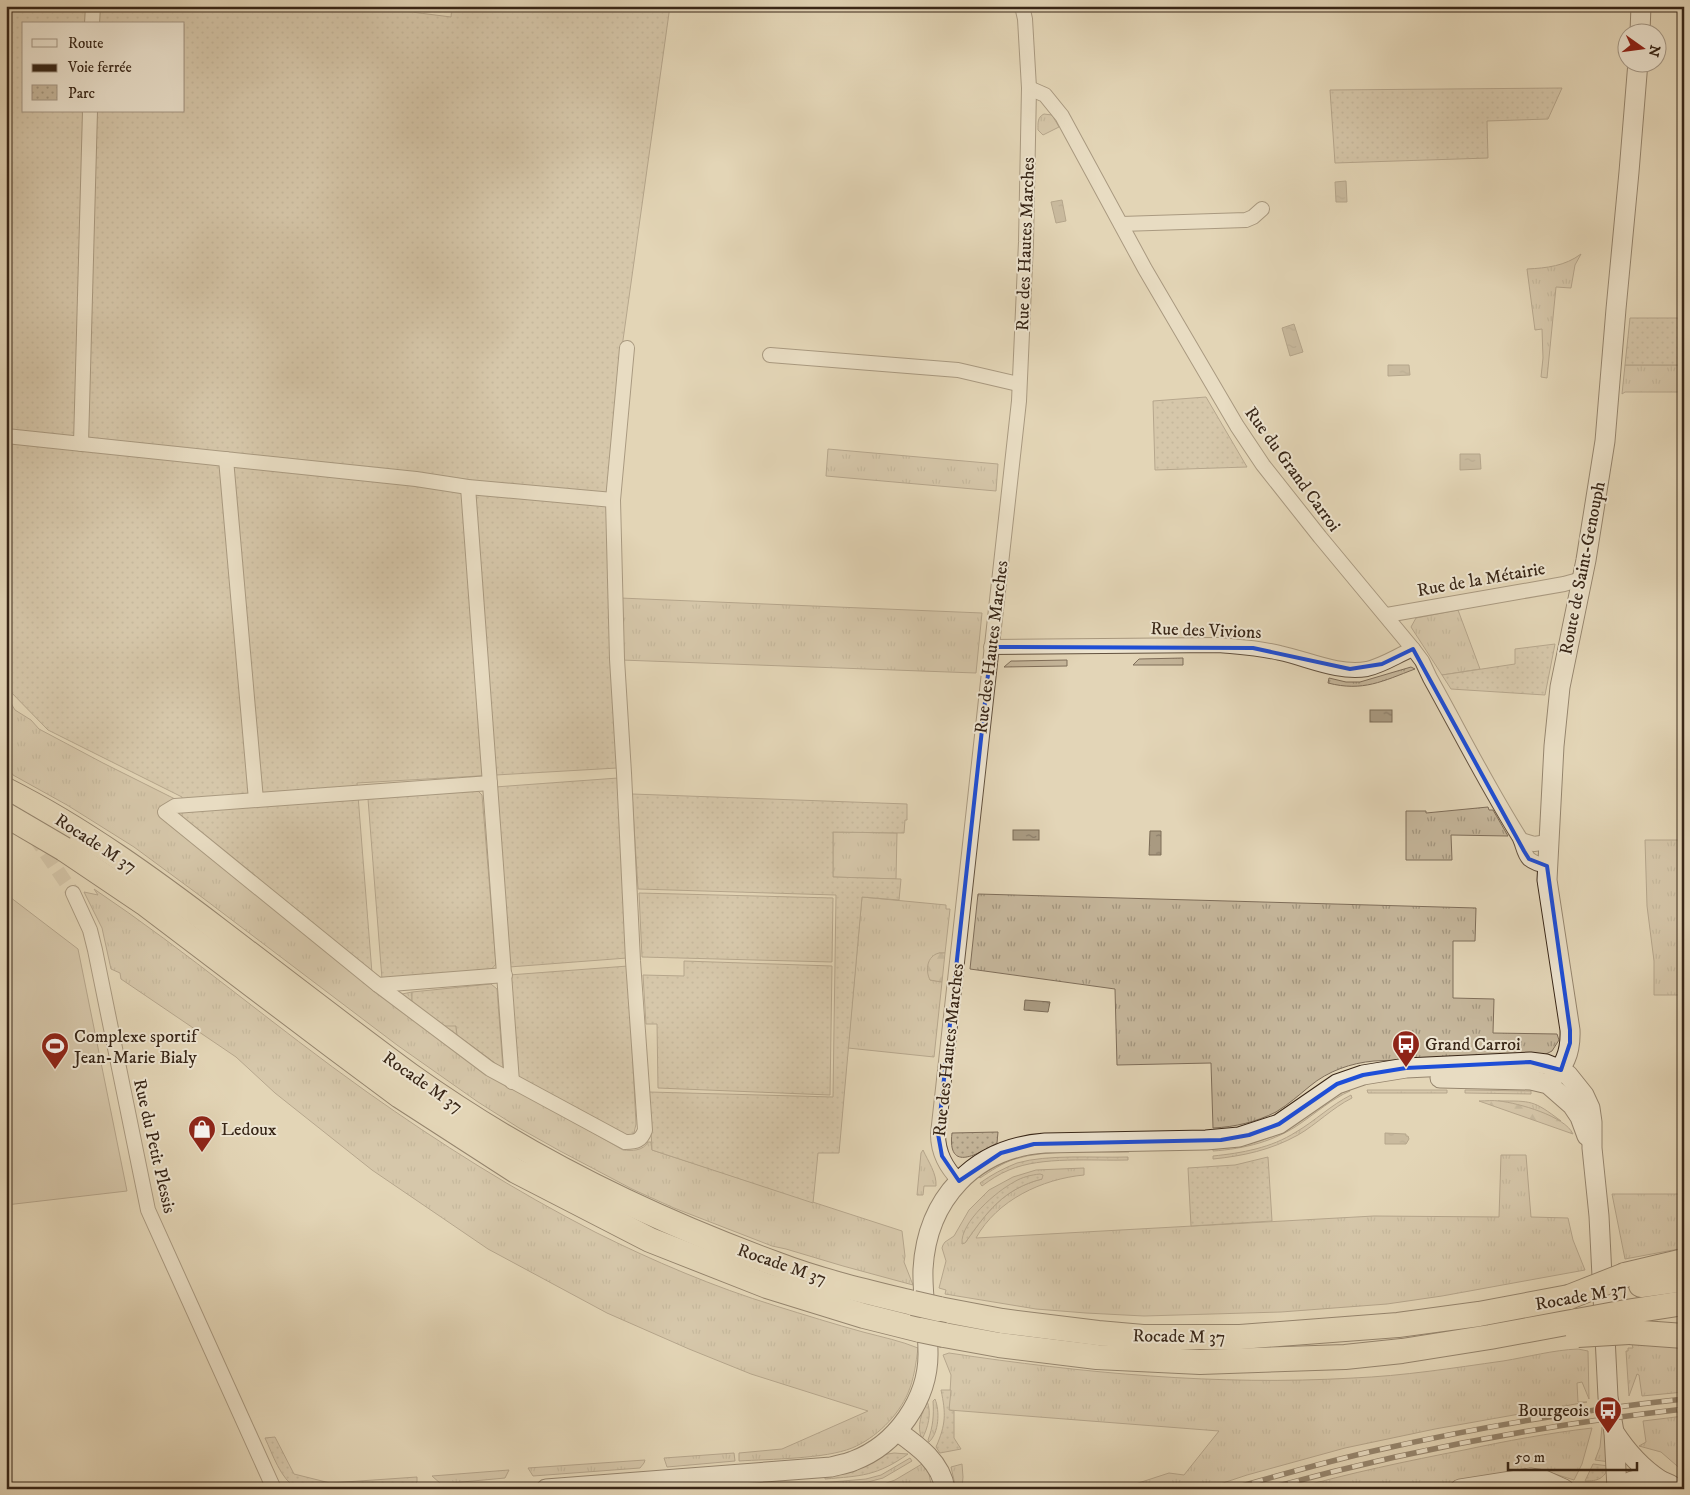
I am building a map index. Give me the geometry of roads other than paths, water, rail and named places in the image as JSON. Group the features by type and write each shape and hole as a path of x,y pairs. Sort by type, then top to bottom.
{"highway":[{"name":"Rocade M 37","path":"6,790 33,803 154,881 413,1077 524,1148 640,1209 778,1265 866,1292 939,1310 1002,1321 1098,1333 1143,1337 1240,1337 1398,1326 1569,1298 1626,1281 1684,1279"},
{"name":"Rocade M 37","path":"6,815 64,849 144,903 400,1096 516,1171 650,1240 767,1286 864,1316 944,1335 1055,1353 1149,1361 1209,1361 1336,1357 1402,1351 1490,1337 1628,1322 1684,1303"},
{"path":"1626,1281 1684,1261"},
{"path":"1628,1322 1684,1336"}],"street":[{"path":"92,22 93,6"},
{"path":"1022,6 1025,19 1029,106 1044,104 1054,106"},
{"path":"1640,6 1640,22"},
{"name":"Route de Saint-Genouph","path":"1548,1084 1561,1070 1567,1057 1570,1043 1570,1030 1548,894 1547,866 1558,702 1586,560 1605,442 1637,72"},
{"name":"Rue du Grand Carroi","path":"1029,88 1045,95 1062,116 1211,383 1263,465 1343,566 1387,615 1422,660 1500,806 1521,840 1529,859 1547,866"},
{"name":"Rue des Hautes Marches","path":"959,1181 944,1162 939,1146 938,1134 1016,431 1026,242 1029,106"},
{"path":"81,444 90,112"},
{"path":"1121,224 1246,220 1262,209"},
{"path":"490,783 175,806 165,812 378,985 490,1069 625,1142 637,1142 645,1130 616,659 613,500 628,348"},
{"path":"770,355 958,370 1018,384"},
{"path":"6,436 416,479 468,487 613,500"},
{"path":"226,459 256,800"},
{"path":"468,487 512,1082"},
{"name":"Rue de la Métairie","path":"1387,615 1564,584 1582,579"},
{"name":"Rue des Vivions","path":"992,647 1236,646 1263,649 1333,668 1350,670 1366,669 1382,664 1413,649"},
{"path":"1521,840 1534,844 1548,842"},
{"name":"Rue du Petit Plessis","path":"73,894 90,930 95,950 148,1210 274,1485"},
{"path":"378,985 504,976"},
{"path":"546,1489 831,1467 853,1461 868,1453 897,1431 915,1406 922,1390 928,1353 923,1272 926,1247 934,1222 945,1200 959,1181 970,1171 1001,1153 1034,1144 1221,1140 1249,1135 1269,1128 1288,1119 1337,1084 1363,1076 1382,1074 1406,1068 1530,1062 1546,1064 1568,1075 1590,1108 1599,1216 1608,1398 1614,1432 1617,1489 1634,1479 1651,1478 1660,1480"},
{"path":"1382,1074 1405,1078 1530,1080 1548,1084 1572,1105 1580,1117 1592,1148"},
{"path":"897,1431 937,1465 943,1477 945,1489"},
{"path":"1614,1432 1642,1467 1677,1489"},
{"path":"1460,1489 1530,1478 1544,1480 1564,1489"}],"water":[{"path":"1346,181 1347,202 1336,202 1335,182"},
{"path":"1062,200 1066,221 1056,223 1051,202"},
{"path":"1294,324 1303,352 1290,356 1282,328"},
{"path":"1388,365 1409,365 1410,375 1388,376"},
{"path":"1460,454 1480,454 1481,469 1460,470"},
{"path":"1370,710 1392,710 1392,722 1370,722"},
{"path":"1013,830 1039,830 1039,840 1013,840"},
{"path":"1150,831 1161,831 1161,855 1149,855"},
{"path":"1025,1000 1050,1002 1048,1012 1024,1010"},
{"path":"1385,1133 1406,1134 1409,1139 1406,1144 1385,1144"}],"tunnel":[{"path":"34,836 73,893"}],"railway":[{"path":"1231,1489 1304,1468 1454,1434 1607,1408 1684,1399"},
{"path":"1267,1489 1422,1451 1526,1431 1684,1409"}],"place":[{"name":"Grand Carroi","path":"1406,1068"},
{"name":"Complexe sportif Jean-Marie Bialy","path":"55,1070"},
{"name":"Ledoux","path":"202,1153"},
{"name":"Bourgeois","path":"1608,1434"}]}
